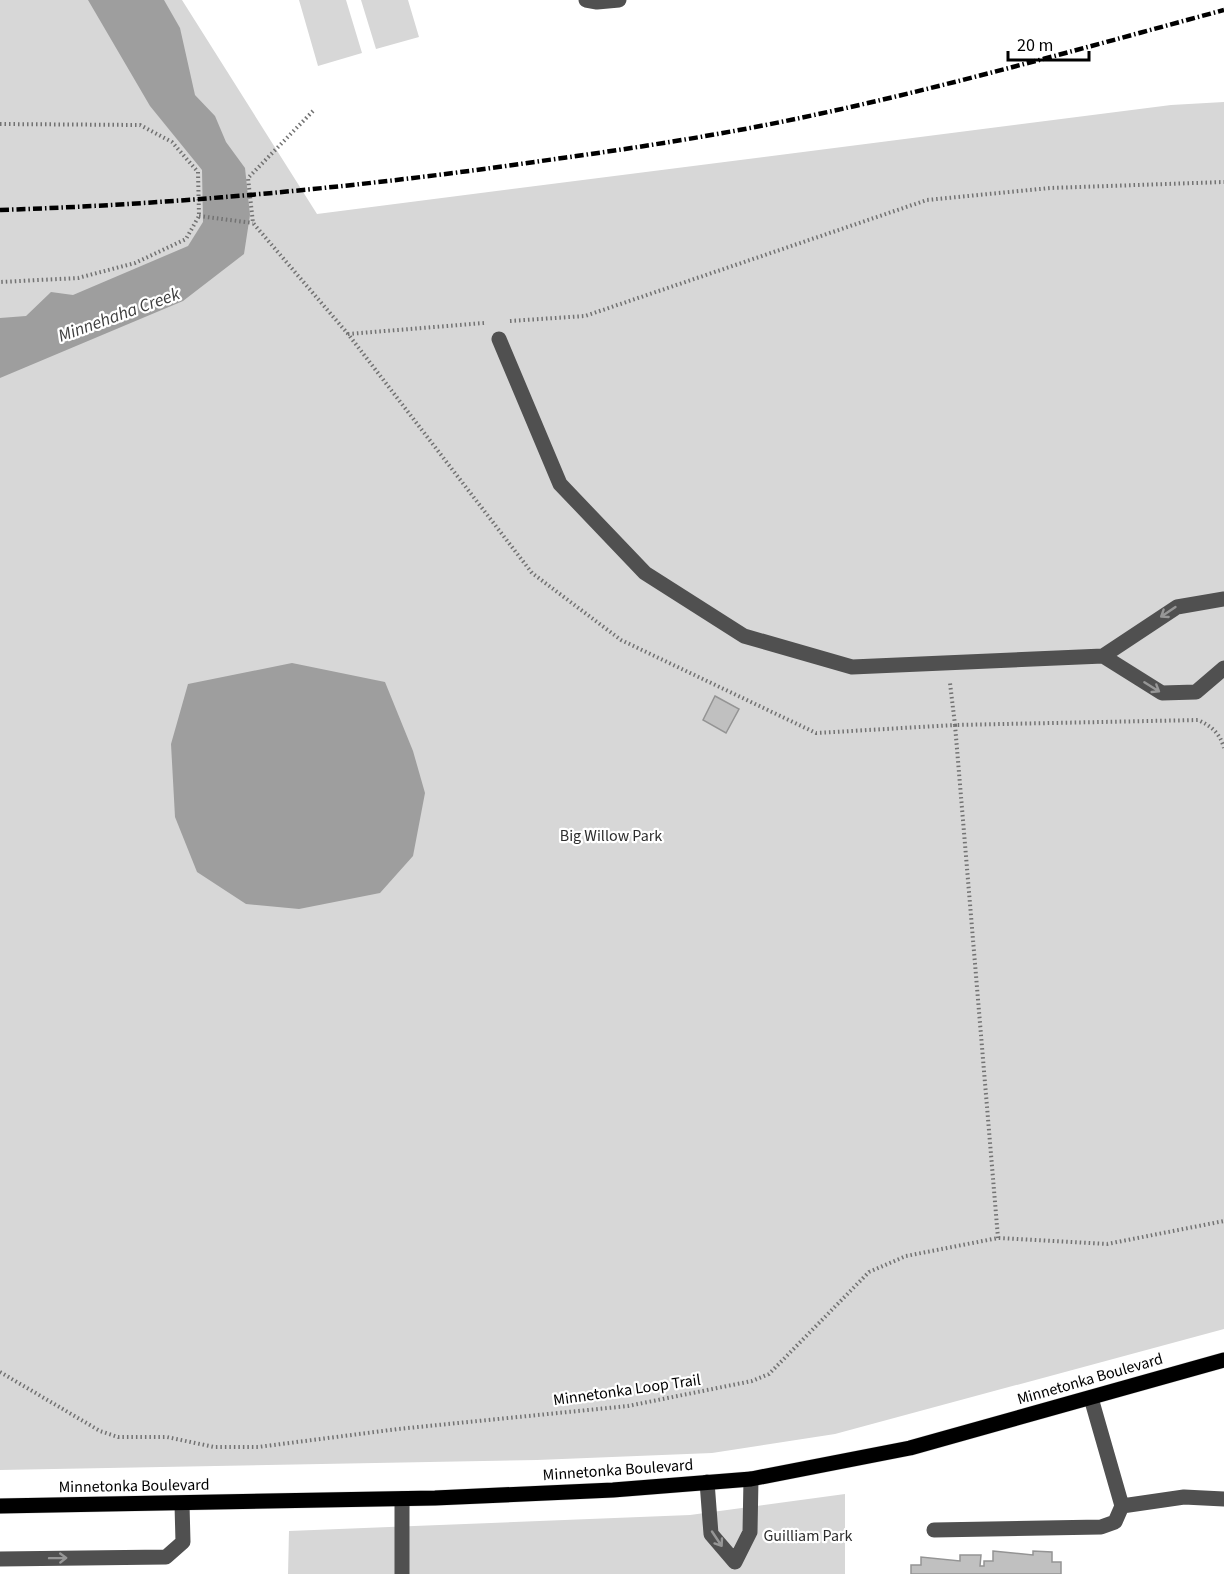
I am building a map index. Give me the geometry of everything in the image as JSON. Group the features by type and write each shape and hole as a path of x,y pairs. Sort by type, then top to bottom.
{"main road":[{"name":"Minnetonka Boulevard","path":"0,1506 402,1499 751,1479 910,1448 1224,1360"}],"lane":[{"path":"586,0 597,2 619,0"},
{"path":"499,339 560,484 645,573 744,636 852,667 1102,656 1177,606 1224,599"},
{"path":"1102,656 1162,693 1196,692 1224,668"},
{"path":"934,1530 1101,1527 1115,1522 1122,1506 1091,1398"},
{"path":"735,1568 750,1532 751,1479"},
{"path":"706,1482 711,1534 735,1568"},
{"path":"1122,1506 1184,1497 1224,1499"},
{"path":"402,1499 402,1574"},
{"path":"0,1559 166,1557 183,1542 182,1504"}],"path":[{"path":"313,111 248,178 251,223 348,334 532,573 621,639 701,680 816,733 955,725 1198,720 1210,725 1222,738 1224,748"},
{"path":"0,124 140,125 172,142 198,172 201,217 186,239 135,263 78,278 0,282"},
{"path":"506,322 585,316 927,200 1050,188 1224,182"},
{"path":"201,217 251,223"},
{"path":"348,334 495,322"},
{"path":"948,663 998,1238"},
{"name":"Minnetonka Loop Trail","path":"0,1372 100,1431 118,1437 167,1437 214,1447 258,1447 398,1429 628,1406 752,1381 769,1374 869,1272 906,1256 998,1238 1107,1244 1224,1221"}],"green space":[{"name":"Big Willow Park","path":"0,0 182,0 317,214 1171,105 1224,102 1224,1329 835,1434 712,1453 537,1460 0,1470"},
{"path":"299,0 346,0 362,53 318,66"},
{"path":"361,0 408,0 419,37 376,49"},
{"name":"Guilliam Park","path":"845,1494 845,1574 288,1574 289,1531 690,1515"}],"water":[{"name":"Minnehaha Creek","path":"88,0 164,0 180,28 195,95 215,116 226,142 245,168 250,215 244,254 183,301 0,378 0,318 26,316 51,292 73,295 188,246 203,222 202,170 150,106"},
{"path":"292,663 385,682 413,751 425,793 413,856 380,893 299,909 246,904 197,872 175,817 171,744 188,684"}],"building":[{"path":"715,696 739,709 726,733 703,720"},
{"path":"993,1551 1033,1555 1033,1551 1052,1552 1052,1562 1061,1562 1061,1574 911,1574 911,1565 921,1565 921,1557 960,1561 960,1555 981,1555 980,1566 984,1566 984,1561 993,1561"}],"railway":[{"path":"0,210 271,193 406,179 671,142 768,125 907,94 1224,10"}]}
